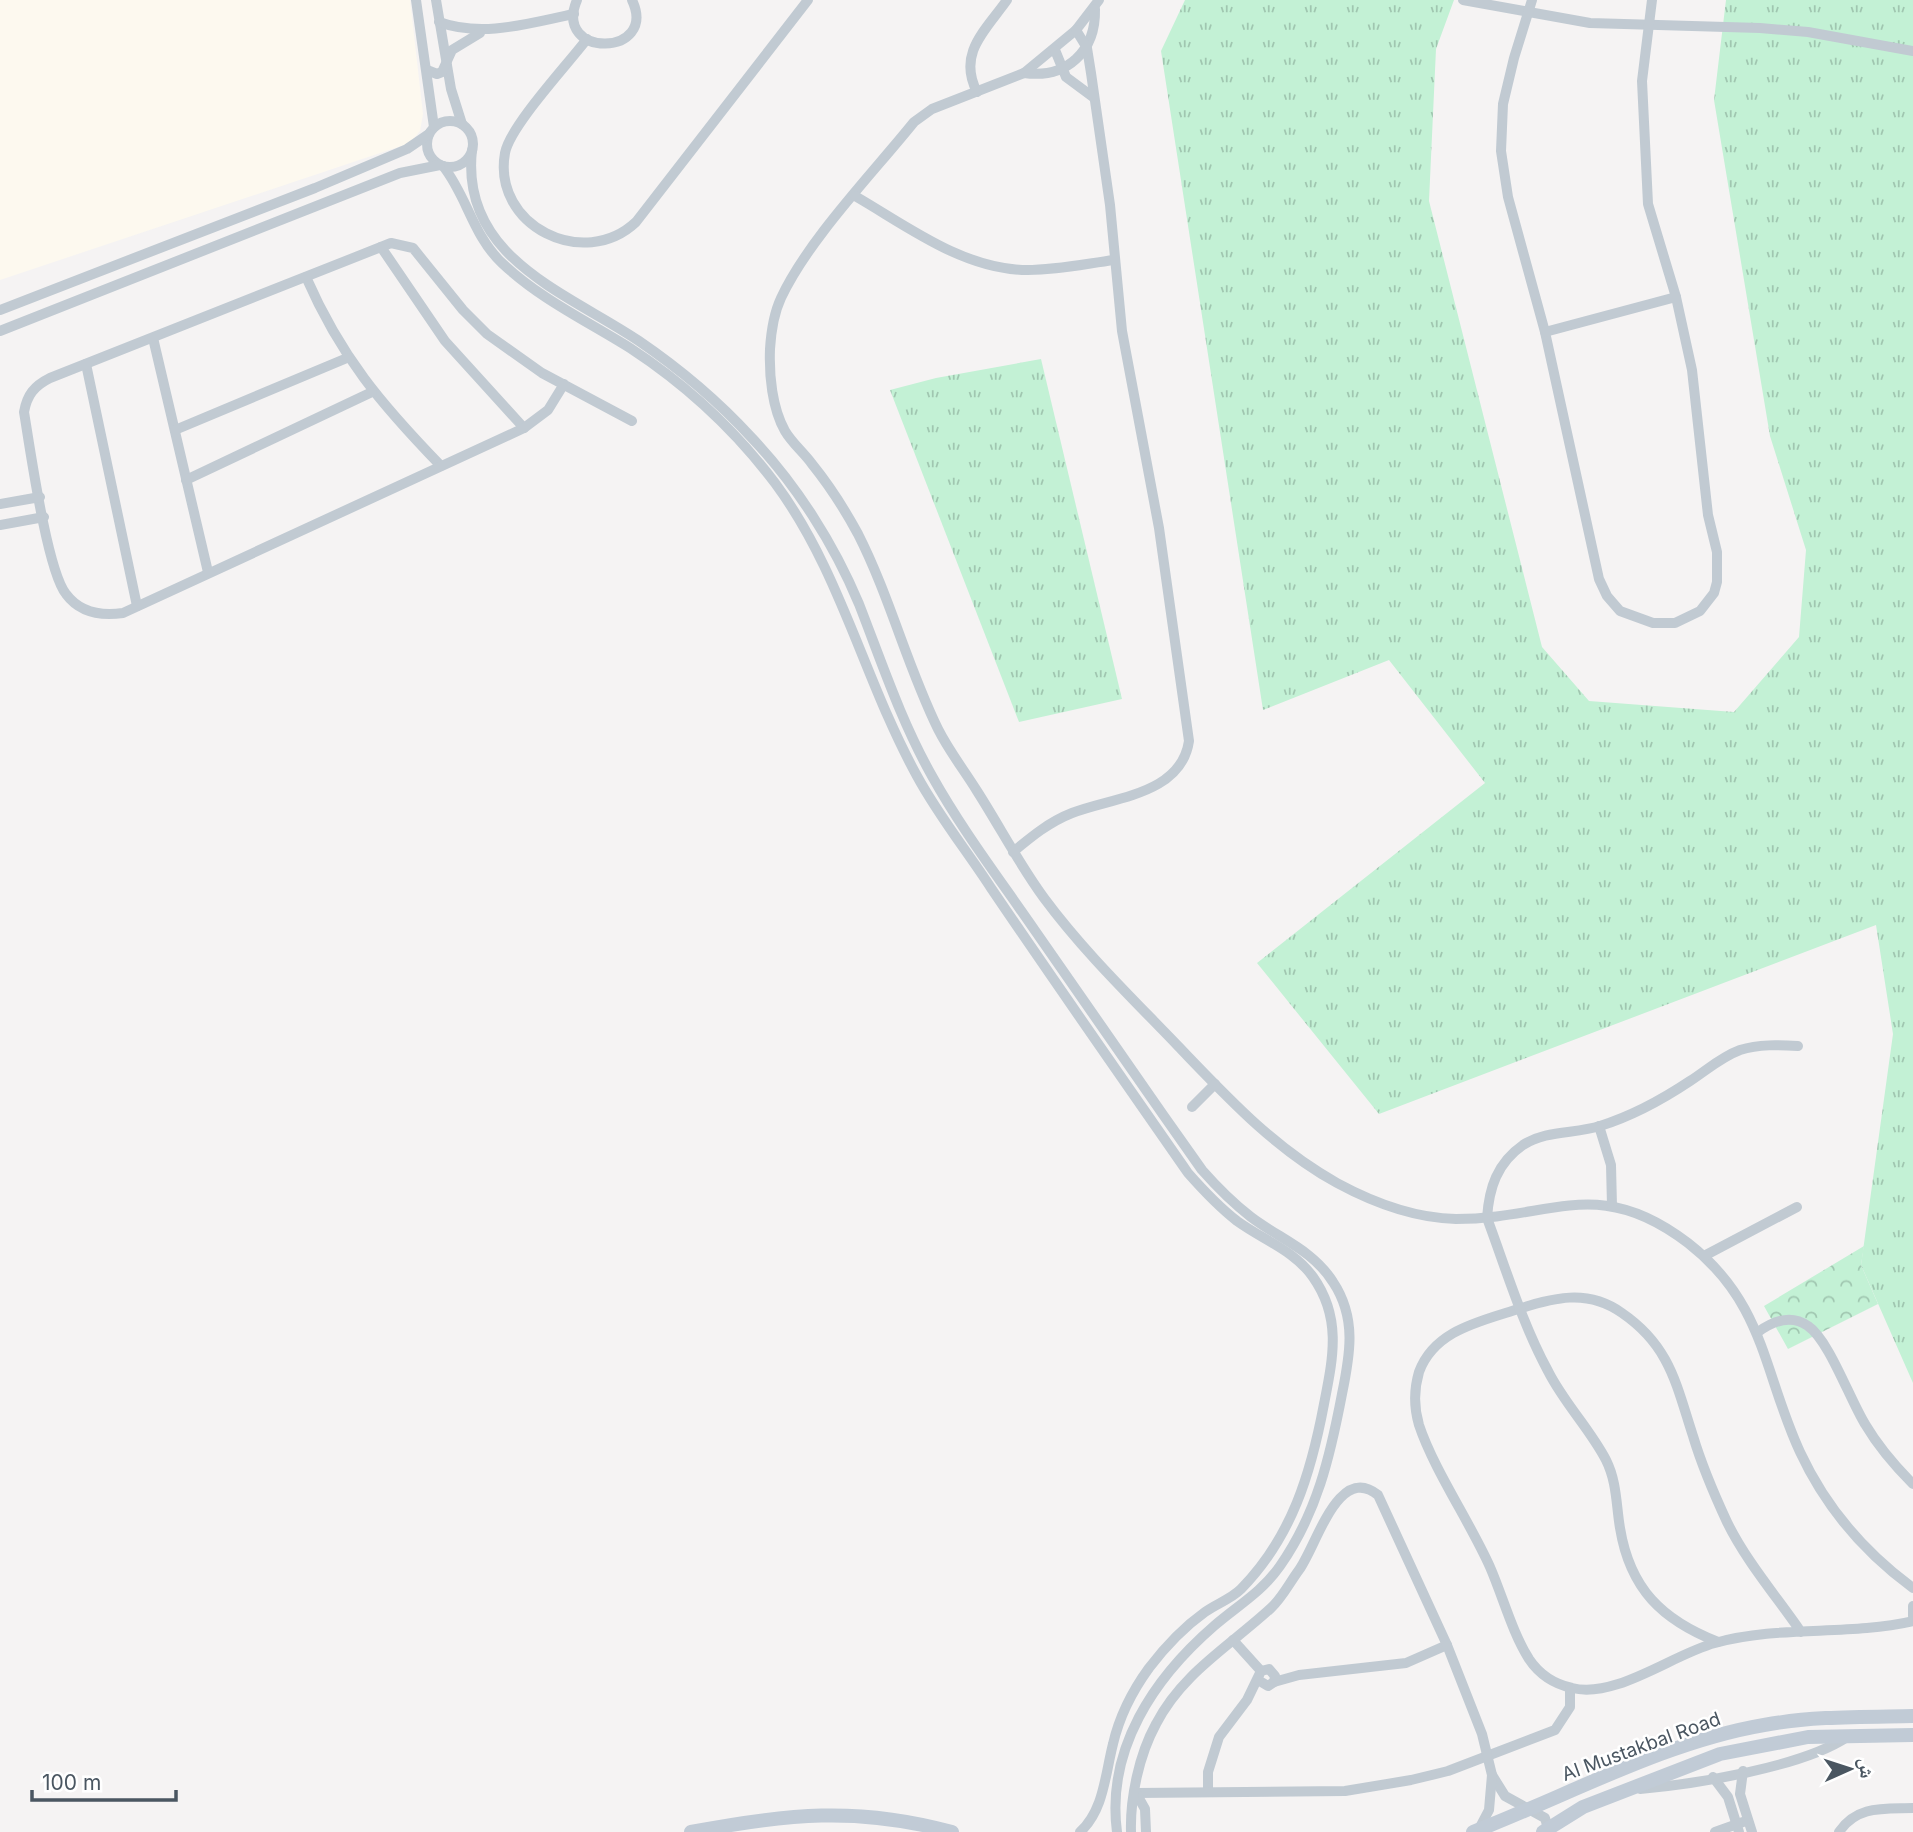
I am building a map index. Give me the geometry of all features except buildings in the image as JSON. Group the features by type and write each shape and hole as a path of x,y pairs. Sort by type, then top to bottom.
{"main road":[{"name":"Al Mustakbal Road","path":"1477,1831 1525,1808 1558,1798 1672,1751 1762,1725 1808,1718 1913,1716"},
{"name":"Al Mustakbal Road","path":"1547,1831 1583,1807 1720,1754 1764,1744 1848,1736 1913,1735"},
{"path":"1558,1798 1571,1808 1583,1807"},
{"path":"691,1832 757,1819 818,1813 879,1816 952,1832"}],"street":[{"path":"416,0 427,70 432,130 430,155 442,165 459,190 477,233 499,261 545,297 631,349 673,380 723,423 775,483 804,527 835,585 887,718 918,779 1007,911 1188,1172 1211,1199 1237,1221 1299,1260 1322,1291 1334,1327 1335,1347 1315,1454 1304,1492 1287,1528 1265,1561 1239,1591 1205,1612 1174,1639 1148,1670 1128,1704 1113,1742 1105,1781 1091,1822 1080,1832"},
{"path":"436,0 453,101 472,141 471,183 486,224 506,251 537,280 635,338 698,385 754,439 802,501 842,568 904,721 933,778 1017,904 1202,1170 1226,1196 1254,1219 1304,1250 1321,1265 1345,1304 1351,1350 1330,1458 1318,1498 1301,1535 1278,1569 1251,1599 1192,1644 1145,1702 1127,1742 1117,1786 1116,1831"},
{"path":"577,0 574,14 577,28 587,39 605,45 623,39 634,24 636,14 632,0"},
{"path":"587,39 515,132 505,152 505,170 517,208 529,223 545,235 564,242 584,244 615,237 636,222 808,0"},
{"path":"977,92 971,80 970,55 974,43 1007,0"},
{"path":"1463,0 1526,14 1647,26 1808,32 1913,51"},
{"path":"1532,0 1503,104 1502,151 1515,225 1545,332 1599,579 1607,597 1620,611 1653,624 1675,623 1688,618 1709,603 1714,593 1718,568 1708,515 1692,370 1676,297 1648,204 1642,122 1647,26 1652,0"},
{"path":"1097,4 1055,50 1024,73 932,109 914,122 810,251 780,300 770,353 776,406 786,432 816,469 857,533 888,604 911,671 941,735 1013,852 1077,939 1250,1121 1289,1153 1340,1184 1403,1213 1452,1219 1487,1218 1554,1205 1583,1203 1612,1206 1646,1218 1682,1238 1704,1256 1732,1288 1758,1332 1798,1448 1821,1492 1849,1532 1884,1567 1913,1588"},
{"path":"1013,852 1049,824 1070,814 1160,784 1182,764 1188,751 1189,731 1159,528 1130,386 1108,192 1087,48 1097,4"},
{"path":"439,22 466,30 486,30 574,14"},
{"path":"427,70 437,74 442,72 446,60 459,43 486,30"},
{"path":"1076,30 1087,48"},
{"path":"1024,73 1049,74 1062,70 1087,48"},
{"path":"1055,50 1062,70 1072,83 1093,97"},
{"path":"0,310 315,188 407,149 432,130 453,121 462,124"},
{"path":"0,331 400,173 464,162 472,150"},
{"path":"315,188 321,204"},
{"path":"855,196 951,251 987,265 1025,270 1114,260"},
{"path":"564,384 548,410 524,428 123,613 100,614 79,607 67,596 57,576 24,412 26,399 44,381 381,247 403,244 413,248 463,310 487,334 532,366 632,421"},
{"path":"381,247 445,341 524,428"},
{"path":"306,277 347,358 372,392 441,466"},
{"path":"65,285 72,302"},
{"path":"1545,332 1676,297"},
{"path":"153,338 208,572"},
{"path":"175,429 347,358"},
{"path":"86,364 137,606"},
{"path":"186,480 372,392"},
{"path":"0,504 40,498"},
{"path":"0,526 44,517"},
{"path":"1007,911 1017,904"},
{"path":"1718,1642 1688,1630 1661,1611 1640,1587 1626,1558 1617,1492 1606,1461 1548,1372 1487,1218 1495,1176 1516,1151 1543,1135 1598,1126 1662,1098 1715,1062 1741,1050 1769,1044 1798,1046"},
{"path":"1192,1107 1215,1084"},
{"path":"1598,1126 1611,1165 1612,1206"},
{"path":"1704,1256 1797,1207"},
{"path":"1801,1632 1729,1527 1709,1482 1677,1381 1654,1342 1621,1312 1586,1297 1567,1296 1467,1326 1443,1338 1420,1369 1415,1388 1415,1407 1420,1426 1489,1566 1529,1658 1546,1677 1570,1688 1603,1688 1718,1642 1801,1632 1882,1627 1913,1618 1913,1606"},
{"path":"1758,1332 1781,1320 1806,1324 1816,1333 1865,1425 1886,1455 1913,1483"},
{"path":"1131,1832 1130,1808 1142,1762 1156,1724 1199,1666 1273,1606 1309,1557 1339,1497 1352,1488 1360,1487 1368,1488 1378,1495 1447,1645 1482,1734 1492,1775 1506,1796 1545,1818 1547,1831"},
{"path":"1233,1640 1264,1674 1299,1675 1406,1663 1447,1645"},
{"path":"1264,1674 1262,1685 1299,1675"},
{"path":"1208,1791 1212,1754 1219,1737 1264,1674"},
{"path":"1247,1700 1272,1684"},
{"path":"1136,1793 1345,1791 1378,1787 1448,1771 1555,1730 1567,1716 1570,1688"},
{"path":"1627,1789 1662,1787 1816,1754 1848,1736"},
{"path":"1743,1771 1740,1794 1752,1832"},
{"path":"1477,1831 1489,1810 1492,1775"},
{"path":"1713,1777 1728,1797 1738,1828"},
{"path":"1136,1793 1145,1809 1146,1832"},
{"path":"1839,1832 1856,1814 1870,1809 1913,1808"},
{"path":"1715,1832 1738,1828 1749,1820"},
{"path":"1091,1822 1099,1832"}],"shaded area":[{"path":"0,0 410,0 423,114 420,131 410,143 0,280"}],"green space":[{"path":"1185,0 1454,0 1436,49 1429,201 1542,647 1589,701 1734,712 1799,637 1806,550 1770,436 1714,100 1726,0 1913,0 1913,1383 1861,1265 1893,1034 1876,925 1379,1114 1257,963 1485,783 1389,660 1263,710 1161,51"},
{"path":"1041,359 1122,699 1019,722 890,390 936,378"},
{"path":"1864,1246 1861,1265 1878,1304 1788,1349 1764,1306"}]}
